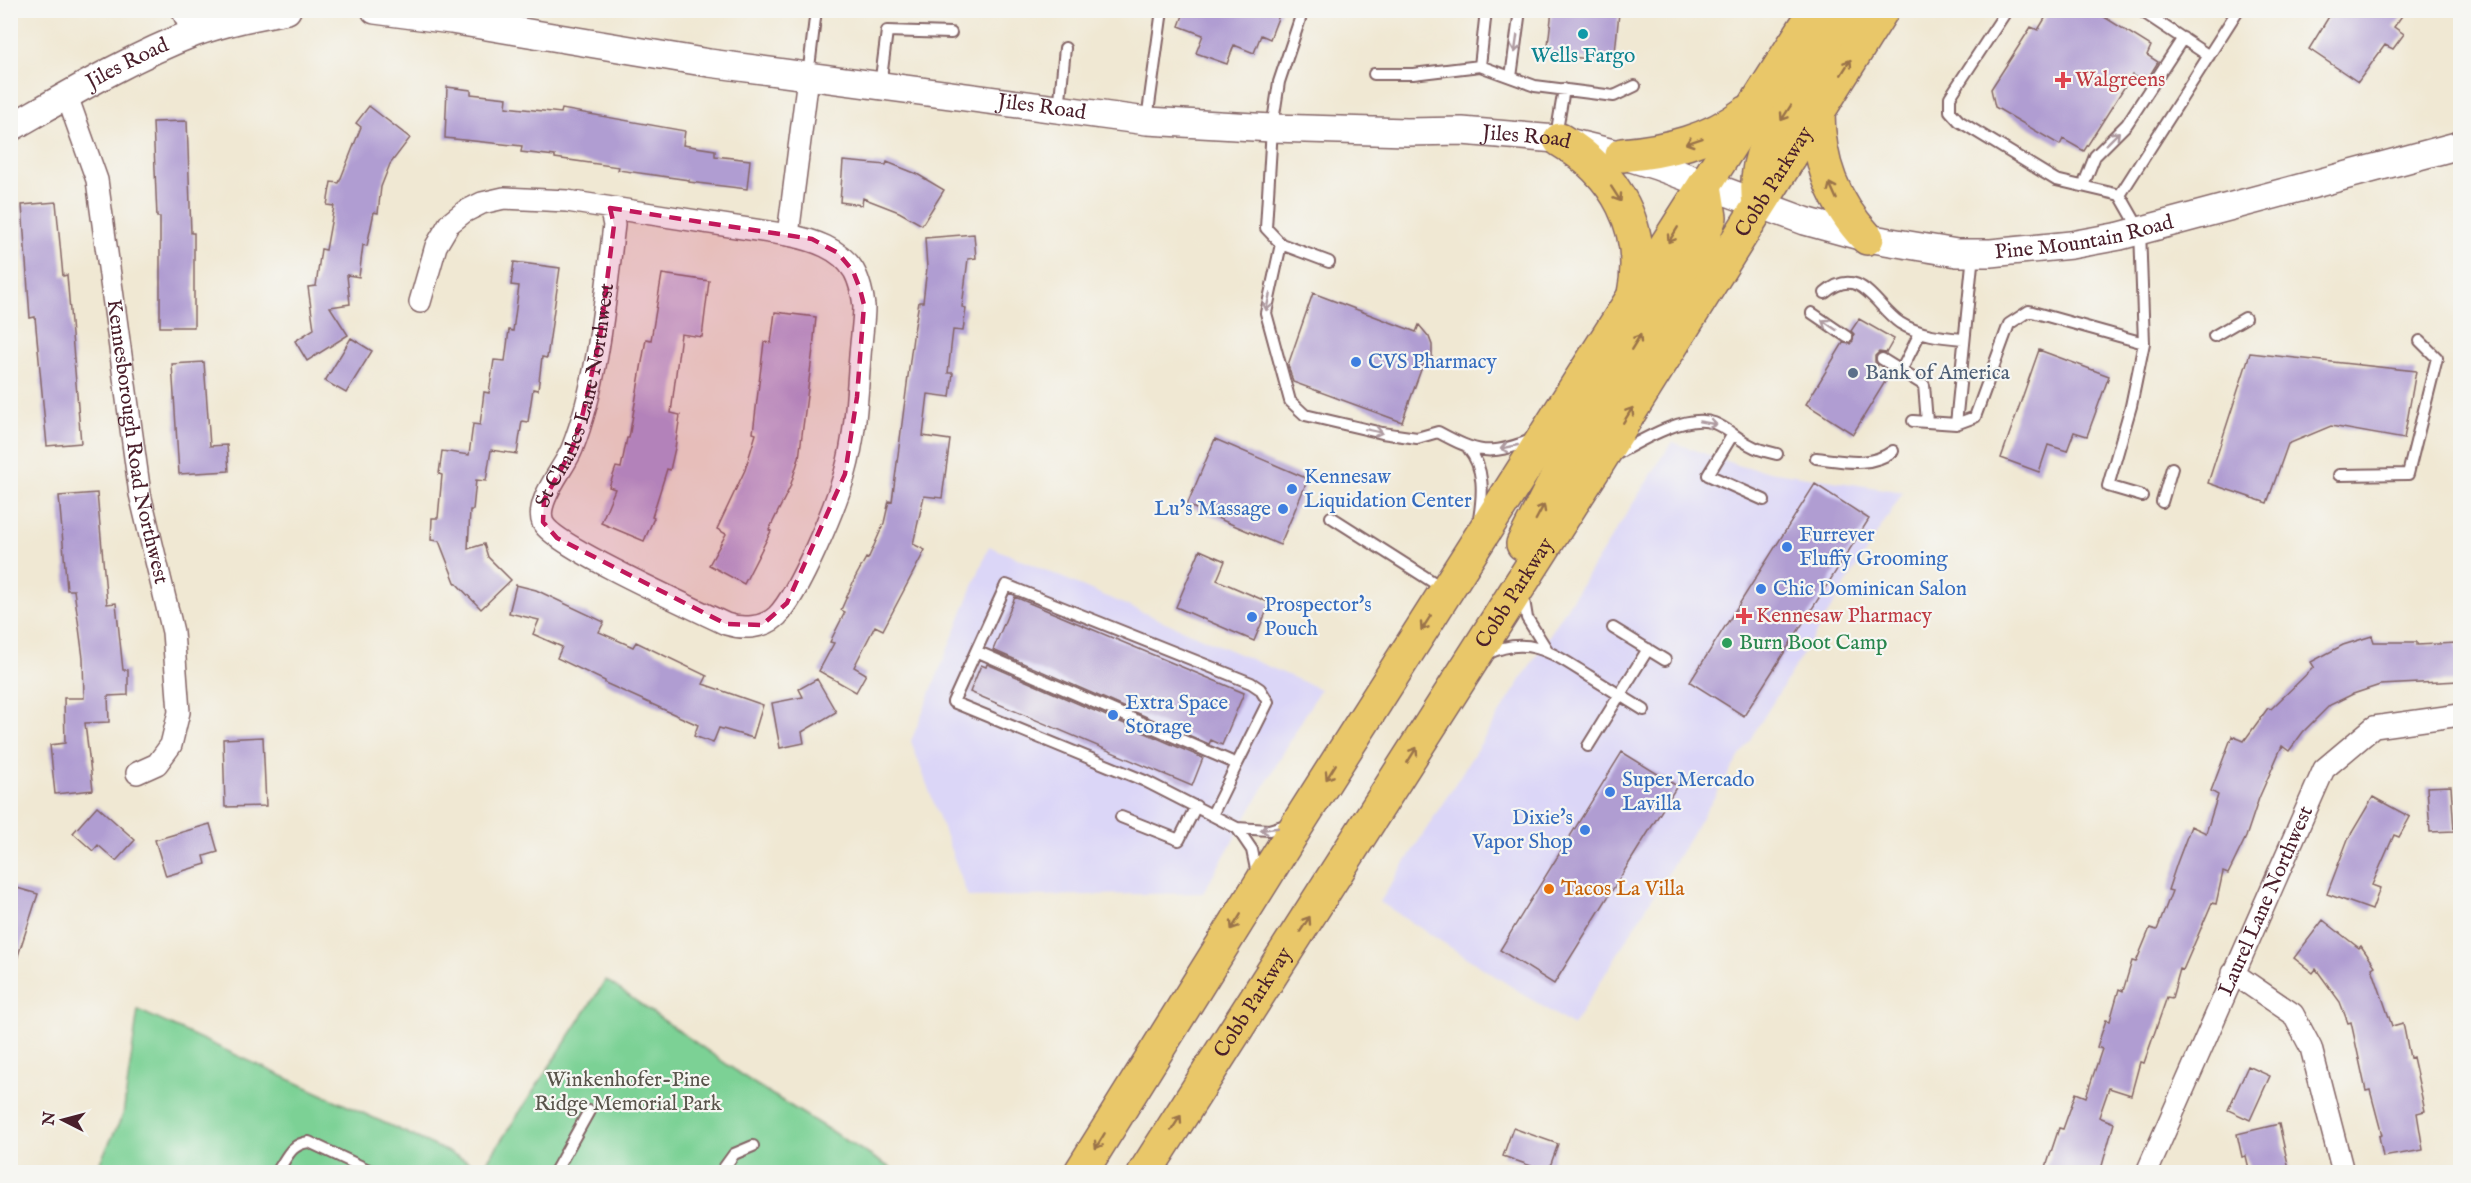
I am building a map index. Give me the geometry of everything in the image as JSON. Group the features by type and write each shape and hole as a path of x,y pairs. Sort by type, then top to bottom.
{"main road":[{"path":"1760,206 1757,184 1766,146 1852,10"},
{"name":"Cobb Parkway","path":"1145,1173 1597,464 1882,10"},
{"path":"1081,1173 1301,819 1705,186 1812,14"},
{"path":"1622,155 1670,148 1711,135 1731,125 1760,99"},
{"path":"1818,112 1821,154 1830,185 1842,208 1867,238"},
{"path":"1558,139 1576,149 1602,174 1623,204 1636,242 1636,282 1633,299"},
{"path":"1506,606 1518,555 1580,432 1705,233 1710,217 1705,186"}],"street":[{"name":"Jiles Road","path":"10,128 188,22 249,17 287,10"},
{"name":"Jiles Road","path":"375,10 451,20 631,52 1147,121 1272,128 1407,132 1462,131 1558,139 1622,155 1705,186"},
{"path":"788,235 808,77"},
{"name":"Kennesborough Road Northwest","path":"67,96 97,180 140,494 172,632 179,712 171,745 157,764 137,773"},
{"name":"Pine Mountain Road","path":"1705,186 1760,206 1867,238 1910,247 1973,253 2071,245 2120,236 2460,145"},
{"name":"St Charles Lane Northwest","path":"420,302 436,246 449,224 464,212 482,203 504,198 567,201 812,239 838,254 854,271 864,305 857,397 845,474 835,503 805,570 787,603 776,617 762,625 738,628 726,624 611,568 557,538 543,522 541,511 544,501 572,449 582,417 600,338 614,225 610,208"},
{"name":"Laurel Lane Northwest","path":"2147,1173 2324,769 2374,727 2460,716"},
{"path":"2233,973 2292,1014 2311,1048 2343,1173"}],"lane":[{"path":"808,77 816,10"},
{"path":"1147,121 1162,10"},
{"path":"1303,10 1279,82 1272,128 1266,228 1281,244 1329,262"},
{"path":"1480,66 1486,10"},
{"path":"1511,77 1520,10"},
{"path":"2007,10 1950,98 1950,111 1959,121 2056,180 2120,195 2140,230 2144,343 2131,406 2108,486 2142,496"},
{"path":"2140,10 2209,56"},
{"path":"2120,195 2238,10"},
{"path":"880,87 887,32 951,33"},
{"path":"2084,186 2095,156 2127,124 2183,38"},
{"path":"1059,111 1065,48"},
{"path":"1374,74 1413,74 1480,66 1535,86 1614,96 1635,86"},
{"path":"1558,139 1564,89"},
{"path":"1281,244 1266,313 1290,401 1305,415 1382,433 1417,438 1438,432 1468,448 1487,451 1532,439 1547,431"},
{"path":"1956,424 1973,253"},
{"path":"1825,293 1838,284 1856,284 1872,294 1900,322 1920,333 1963,339"},
{"path":"1913,421 1956,424 1974,417 2009,324 2029,311 2144,343"},
{"path":"1812,313 1847,337"},
{"path":"2214,336 2245,318"},
{"path":"1901,371 1920,333"},
{"path":"2339,475 2408,474 2437,358 2420,341"},
{"path":"1882,359 1924,385 1927,422"},
{"path":"1597,464 1650,436 1692,422 1713,422 1750,445 1777,454"},
{"path":"1733,434 1708,475 1764,500"},
{"path":"1468,448 1479,468 1482,502 1472,550"},
{"path":"1816,458 1871,461 1883,458 1893,451"},
{"path":"2162,502 2172,468"},
{"path":"1330,517 1446,591"},
{"path":"1526,575 1523,604 1527,618 1547,650"},
{"path":"1212,815 1268,702 1260,689 1251,683 1006,585 953,702 1146,781 1237,828 1269,830 1301,819"},
{"path":"1614,628 1665,660"},
{"path":"1468,667 1488,653 1501,648 1529,646 1547,650 1644,710"},
{"path":"1588,746 1648,649"},
{"path":"976,651 1237,764"},
{"path":"1121,817 1179,840 1196,806"},
{"path":"1237,828 1254,856 1258,888"},
{"path":"555,1173 589,1111"},
{"path":"278,1173 293,1148 299,1143 309,1142 373,1173"},
{"path":"721,1173 734,1154 753,1146"}],"highlighted area":[{"path":"610,208 812,239 838,253 853,271 860,289 864,305 857,397 845,474 787,603 762,625 726,624 557,538 543,522 544,500 572,449 582,417 600,337 614,225"}],"shaded area":[{"path":"1672,442 1743,467 1903,492 1573,1026 1380,902"},
{"name":"Extra Space Storage","path":"989,546 1320,689 1203,893 968,897 911,741"}],"green space":[{"name":"Winkenhofer-Pine Ridge Memorial Park","path":"606,980 755,1084 897,1172 95,1172 123,1115 138,1010 483,1168"}],"building":[{"path":"1185,10 1281,10 1270,39 1261,35 1254,53 1234,45 1227,64 1196,53 1203,35 1179,26"},
{"name":"Wells Fargo","path":"1552,10 1594,10 1619,13 1614,62 1547,54"},
{"name":"Walgreens","path":"2050,10 2093,10 2151,46 2147,55 2158,62 2145,83 2132,75 2084,151 2063,139 2060,145 1995,107 1991,89 2031,27 2038,30"},
{"path":"2333,10 2406,10 2394,27 2404,34 2393,49 2385,45 2358,82 2309,49"},
{"path":"447,87 471,90 471,94 507,98 506,107 561,113 562,109 685,131 683,145 715,150 715,156 750,160 747,189 689,182 689,180 618,170 619,167 521,152 522,146 445,138"},
{"path":"369,106 410,138 390,164 381,187 378,213 374,212 367,246 363,245 359,277 347,275 350,304 330,307 348,335 307,361 295,341 314,329 308,287 316,286 321,249 326,250 334,206 327,205 331,182 339,183 361,127 356,123"},
{"path":"187,121 191,233 194,233 194,327 160,327 160,217 157,217 153,122"},
{"path":"843,161 886,165 887,162 917,174 944,190 922,225 899,212 863,198 862,205 840,202"},
{"path":"56,202 63,276 67,275 81,443 47,446 35,317 30,318 22,205"},
{"path":"974,234 976,258 968,259 962,307 966,308 963,331 953,330 948,373 953,373 950,397 928,394 923,436 950,440 942,498 924,496 913,544 925,550 883,630 875,626 854,667 866,674 856,692 819,671 834,643 830,642 845,612 841,610 884,523 889,501 892,502 913,337 919,302 923,302 927,268 925,238"},
{"path":"514,262 560,268 547,358 542,357 538,390 533,389 528,422 522,421 517,454 491,450 486,481 476,480 473,510 470,510 468,549 484,544 488,557 511,580 481,609 455,582 439,541 431,540 432,518 438,518 442,451 469,455 473,424 480,425 484,392 489,393 494,360 505,361 509,330 513,331 519,286 511,285"},
{"path":"662,274 709,281 702,337 681,334 671,413 680,415 675,448 670,470 667,469 652,517 654,518 644,541 601,523 615,489 609,487 616,467 621,468 627,438 629,438 646,339 651,340"},
{"name":"CVS Pharmacy","path":"1313,293 1416,332 1419,325 1429,337 1432,345 1432,358 1426,356 1402,422 1293,382 1288,365"},
{"path":"775,312 816,317 813,349 799,458 790,487 769,530 771,531 744,584 709,565 726,534 717,529 745,470 756,434 753,433 764,342 771,343"},
{"name":"Bank of America","path":"1859,319 1894,339 1886,353 1879,352 1875,356 1875,362 1878,365 1876,369 1888,377 1853,434 1806,404 1843,343 1850,344 1853,341 1854,334 1851,331"},
{"path":"351,338 372,351 346,393 325,381"},
{"path":"2039,350 2109,376 2087,436 2074,432 2067,451 2048,445 2039,472 2001,458"},
{"path":"2250,353 2416,371 2404,439 2331,426 2288,444 2267,503 2208,483"},
{"path":"204,362 210,446 227,445 229,471 179,474 172,364"},
{"path":"1215,439 1308,479 1280,545 1187,505"},
{"path":"1815,484 1869,519 1744,716 1690,682"},
{"path":"97,493 107,604 116,603 123,670 128,670 128,695 108,696 109,722 85,723 93,790 55,794 50,745 65,743 64,698 84,698 83,658 74,590 67,590 59,496"},
{"path":"1200,550 1225,561 1217,580 1270,603 1254,641 1176,607"},
{"path":"516,585 536,590 604,622 599,632 633,647 636,642 707,676 703,684 763,705 753,738 719,728 713,743 694,736 698,725 605,683 557,658 562,647 533,634 539,620 509,613"},
{"path":"1015,597 1244,693 1222,745 1211,740 1209,744 993,650"},
{"path":"2372,636 2374,642 2417,642 2417,645 2457,643 2459,681 2380,685 2353,694 2330,705 2303,732 2289,751 2282,746 2259,798 2246,837 2228,874 2223,872 2216,904 2212,903 2183,970 2180,969 2172,998 2167,997 2144,1063 2140,1062 2131,1095 2109,1088 2099,1117 2114,1123 2100,1173 2044,1173 2059,1128 2063,1129 2076,1093 2086,1097 2102,1049 2097,1047 2106,1020 2110,1021 2119,989 2123,991 2132,961 2136,962 2150,928 2157,930 2172,891 2168,890 2191,826 2206,833 2218,795 2211,791 2232,736 2244,741 2268,708 2271,709 2314,667 2311,662 2343,645"},
{"path":"987,664 1203,758 1192,786 970,692 981,665 986,667"},
{"path":"817,679 836,712 802,732 804,743 780,748 772,703 803,697 799,689"},
{"path":"263,737 266,806 225,807 223,739"},
{"path":"1622,752 1677,786 1554,984 1500,950"},
{"path":"2451,786 2454,831 2430,832 2427,787"},
{"path":"2373,797 2410,817 2399,837 2394,835 2372,885 2380,888 2372,910 2327,894 2348,839"},
{"path":"97,806 135,840 116,861 98,845 93,851 73,833"},
{"path":"210,824 218,852 204,856 206,864 166,876 155,840"},
{"path":"10,886 38,894 14,968 10,968"},
{"path":"2323,920 2359,948 2361,946 2375,966 2372,968 2392,1026 2403,1023 2425,1111 2417,1113 2423,1150 2383,1157 2379,1136 2382,1135 2370,1090 2366,1091 2351,1022 2348,1023 2340,1002 2316,969 2313,973 2294,958"},
{"path":"2248,1066 2270,1076 2250,1120 2228,1110"},
{"path":"2279,1124 2290,1173 2250,1173 2246,1156 2242,1157 2237,1134"},
{"path":"1513,1128 1558,1144 1548,1172 1503,1156"}],"place":[{"name":"Wells Fargo","path":"1583,34"},
{"name":"Walgreens","path":"2063,80"},
{"name":"CVS Pharmacy","path":"1356,362"},
{"name":"Bank of America","path":"1853,373"},
{"name":"Kennesaw Liquidation Center","path":"1292,489"},
{"name":"Lu's Massage","path":"1283,509"},
{"name":"Furrever Fluffy Grooming","path":"1787,547"},
{"name":"Chic Dominican Salon","path":"1761,589"},
{"name":"Kennesaw Pharmacy","path":"1744,616"},
{"name":"Prospector's Pouch","path":"1252,617"},
{"name":"Burn Boot Camp","path":"1727,643"},
{"name":"Extra Space Storage","path":"1113,715"},
{"name":"Super Mercado Lavilla","path":"1610,792"},
{"name":"Dixie's Vapor Shop","path":"1585,830"},
{"name":"Tacos La Villa","path":"1549,889"}]}
